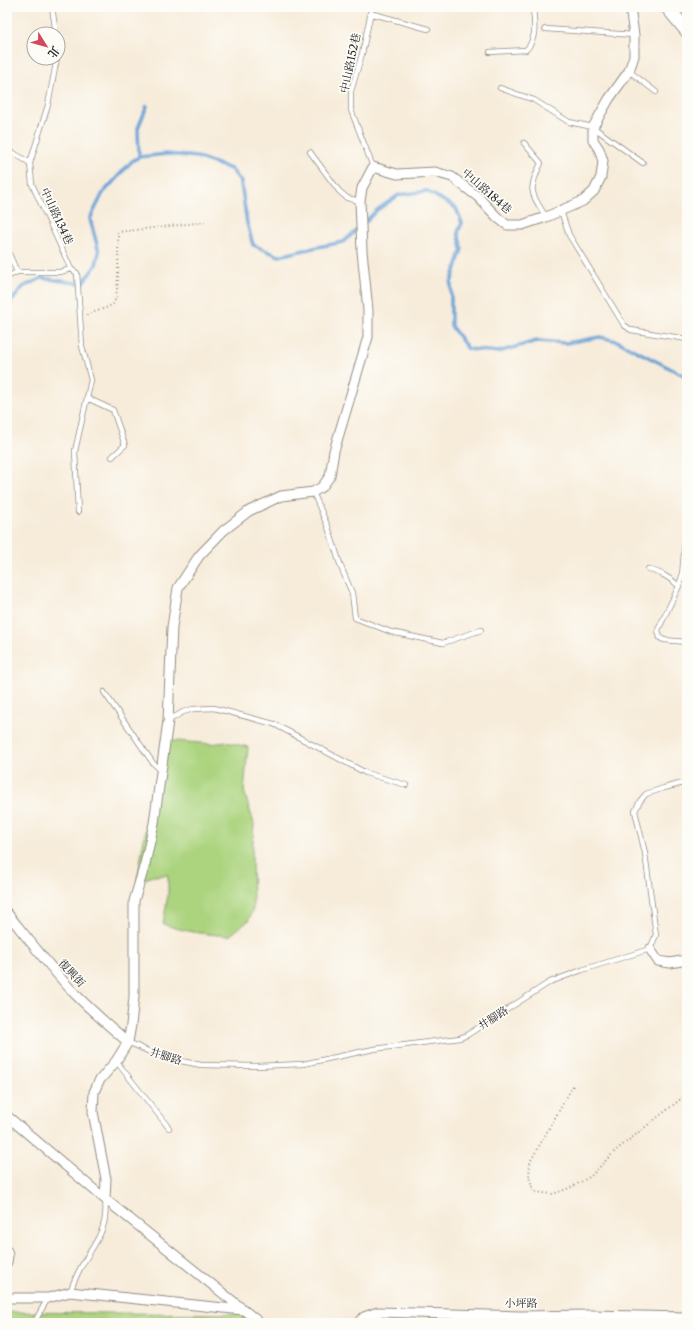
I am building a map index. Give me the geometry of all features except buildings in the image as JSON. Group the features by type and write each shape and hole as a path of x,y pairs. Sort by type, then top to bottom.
{"street":[{"path":"593,127 609,99 629,71 634,56 634,35 630,7"},
{"path":"667,7 687,31"},
{"name":"中山路184巷","path":"373,167 397,174 435,172 452,176 478,197 498,218 507,225 522,225 546,217 583,201 594,191 601,177 603,161 599,149 593,140 593,127"},
{"path":"105,1199 106,1179 94,1112 94,1092 99,1082 116,1061 128,1042 134,997 134,900 145,864 154,823 168,721 171,635 178,588 199,556 224,531 249,511 281,496 314,492 322,488 330,476 334,451 368,337 368,310 362,252 360,201 362,188 373,167"},
{"name":"復興街","path":"7,913 48,964 74,993 94,1013 128,1042"},
{"path":"650,949 658,961 670,964 687,960"},
{"path":"7,1116 105,1199 260,1323"},
{"path":"7,1251 7,1262"},
{"path":"7,1298 48,1298 70,1292 242,1310"},
{"name":"小坪路","path":"359,1323 364,1317 378,1312 589,1319 687,1317"}],"lane":[{"path":"52,7 55,26"},
{"name":"中山路152巷","path":"372,7 362,54 351,91 352,110 373,167"},
{"path":"490,52 526,50 532,44 534,33 533,7"},
{"path":"370,13 428,29"},
{"path":"545,29 634,35"},
{"name":"中山路134巷","path":"55,66 48,105 30,163 32,184 72,269 77,273 80,318"},
{"path":"629,71 656,92"},
{"path":"500,88 534,100 568,122 593,127 643,163"},
{"path":"524,144 541,163 532,183 534,196 546,217"},
{"path":"7,149 30,163"},
{"path":"310,152 339,191 347,198 360,201"},
{"path":"561,211 569,235 624,325 631,330 687,339"},
{"path":"7,249 18,272"},
{"path":"7,277 18,272 60,272 72,269"},
{"path":"78,512 75,451 91,380 82,346 80,318"},
{"path":"87,398 113,410 125,445 112,458"},
{"path":"314,492 328,527 341,567 352,592 355,618 391,632 443,643 481,630"},
{"path":"687,515 682,576 679,586 658,630 658,635 664,640 687,642"},
{"path":"648,569 660,572 679,586"},
{"path":"104,692 153,763 161,770"},
{"path":"168,721 183,712 193,709 214,708 274,724 366,773 406,785"},
{"path":"650,949 656,935 644,853 635,810 646,794 687,782"},
{"name":"井腳路","path":"128,1042 161,1057 201,1065 256,1066 303,1064 374,1049 460,1038 489,1022 550,982 582,970 650,949"},
{"path":"116,1061 169,1128"},
{"path":"70,1292 79,1270 99,1238 107,1213 105,1199"},
{"path":"34,1323 48,1298"}],"path":[{"path":"80,318 113,304 116,300 118,288 118,232 205,222"},
{"path":"573,1086 530,1162 529,1177 534,1192 553,1194 572,1187 591,1176 615,1151 687,1094"}],"green space":[{"path":"166,740 211,744 226,742 248,747 244,791 254,824 252,858 253,909 248,921 229,936 187,931 163,924 168,895 168,875 153,876 137,882 144,839"},
{"path":"7,1312 245,1313 256,1323 7,1323"}],"waterway":[{"path":"7,307 23,287 42,278 82,284 96,265 99,252 90,219 103,193 132,161 139,157 138,128 147,106"},
{"path":"139,157 167,154 197,157 231,169 241,182 247,223 253,245 279,256 343,242 377,210 399,195 427,191 456,208 462,223 458,232 462,249 451,283 451,326 468,349 498,352 537,341 566,343 600,337 617,341 687,377"}]}
